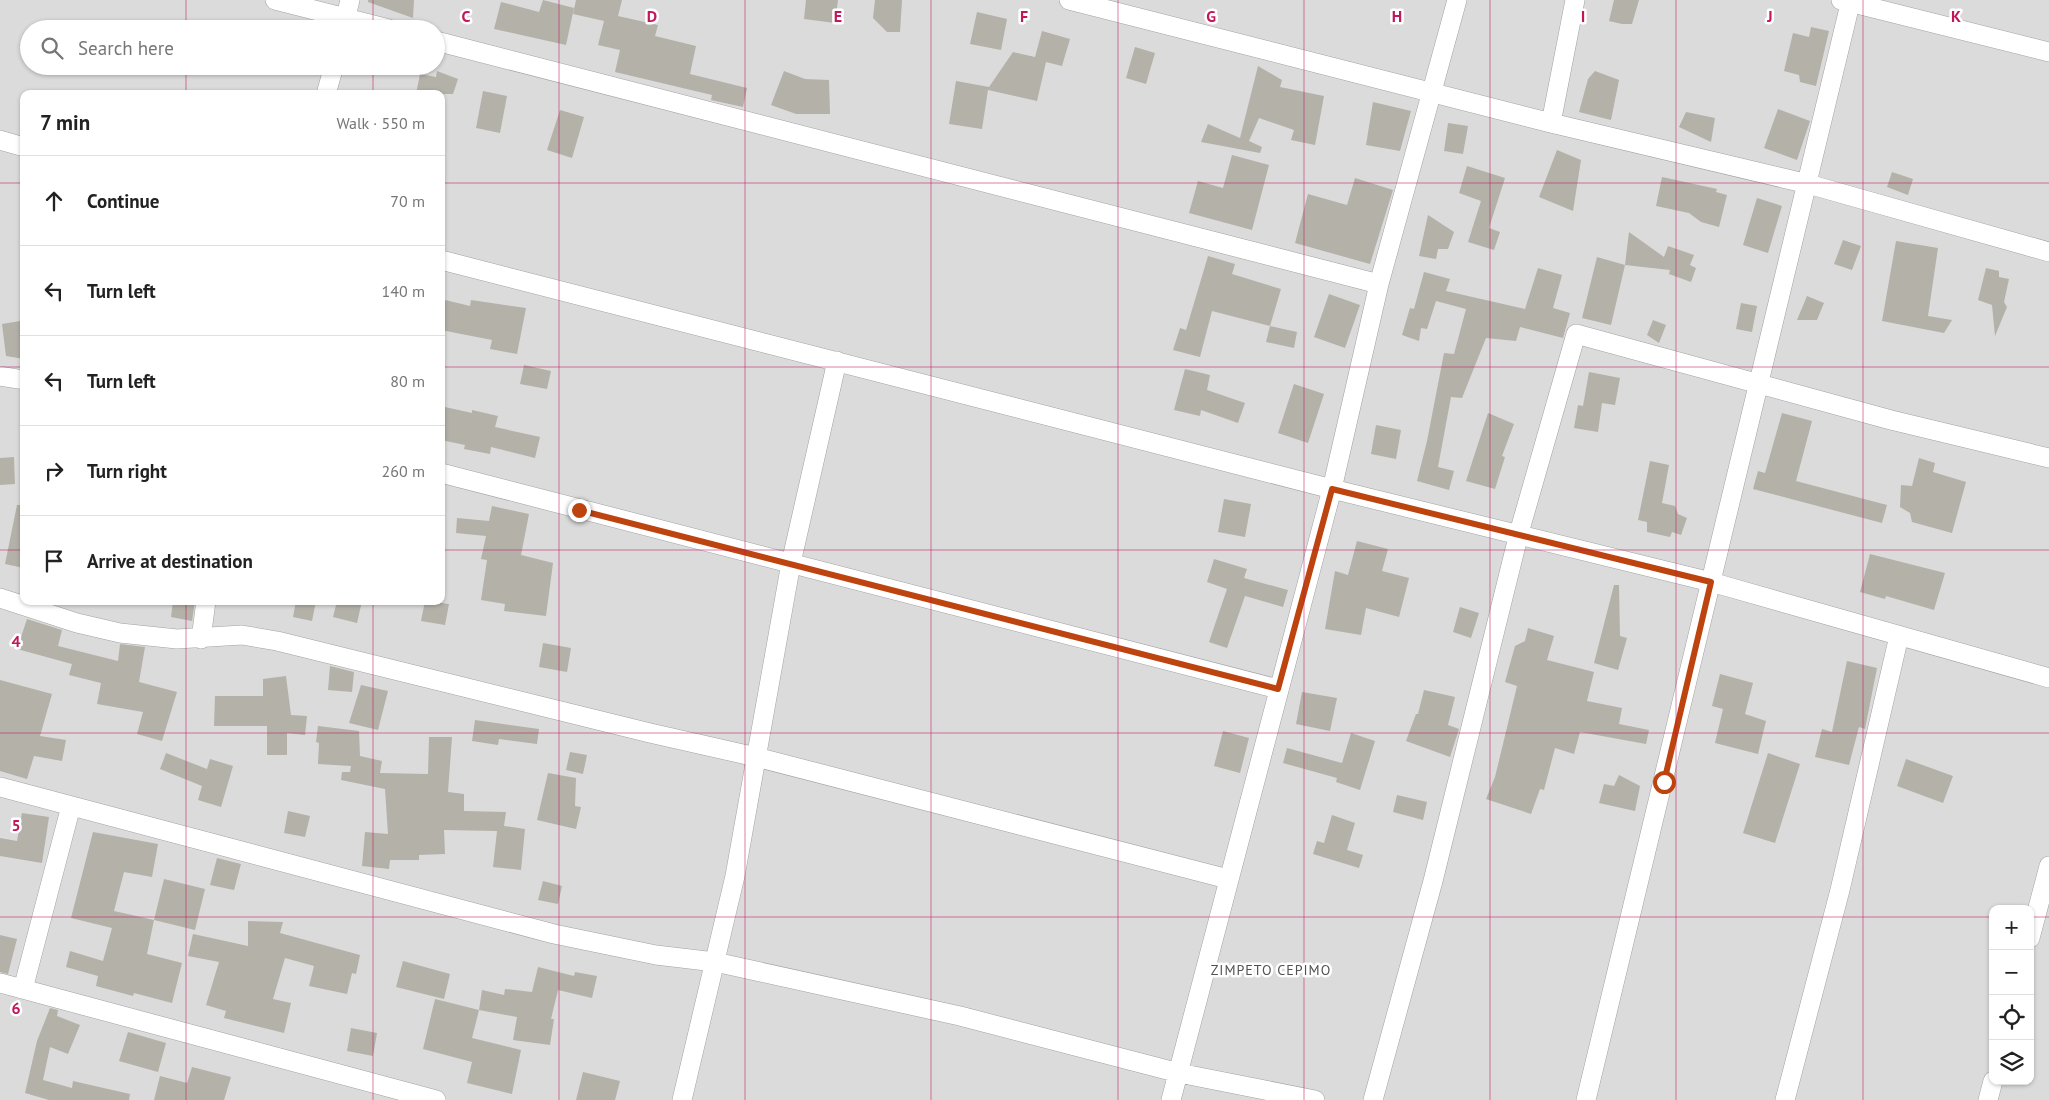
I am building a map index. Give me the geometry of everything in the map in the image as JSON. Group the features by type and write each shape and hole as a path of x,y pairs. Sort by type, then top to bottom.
{"street":[{"path":"275,0 362,20"},
{"path":"1069,0 1433,91 1552,123 1808,184 2049,252"},
{"path":"1171,1100 1332,489 1379,284 1457,0"},
{"path":"1552,123 1575,0"},
{"path":"1586,1100 1808,184 1847,1 2049,52"},
{"path":"445,43 1379,284"},
{"path":"327,90 331,75"},
{"path":"0,140 20,146"},
{"path":"445,261 1332,489 1519,533 1711,582 2049,678"},
{"path":"1373,1100 1433,881 1519,533 1576,334 1891,420 2049,458"},
{"path":"682,1100 734,876 791,563 837,361"},
{"path":"0,376 20,379"},
{"path":"445,475 1278,689"},
{"path":"0,598 20,604"},
{"path":"22,605 77,623 120,633 176,639 201,639 242,635 277,640 650,733 756,757 1228,879"},
{"path":"201,639 205,605"},
{"path":"1786,1100 1840,890 1899,636"},
{"path":"0,787 554,934 656,955 715,962 960,1016 1179,1073 1315,1100"},
{"path":"24,989 71,806"},
{"path":"2034,923 2049,866"},
{"path":"0,983 436,1100"},
{"path":"1988,1100 1992,1085"}],"shaded area":[{"path":"0,0 2049,0 2049,1100 0,1100"}],"building":[{"path":"368,0 414,0 413,18 368,2"},
{"path":"543,0 574,8 566,45 494,29 501,2 539,12"},
{"path":"576,0 622,0 618,16 658,25 655,36 696,46 690,74 747,88 743,107 711,100 712,95 615,72 620,50 598,45 604,21 573,14"},
{"path":"806,0 838,0 835,23 804,19"},
{"path":"875,0 902,0 900,32 887,32 873,18"},
{"path":"1614,0 1639,0 1632,24 1609,21"},
{"path":"977,12 1007,19 1001,50 970,44"},
{"path":"1811,27 1829,31 1816,86 1800,82 1799,75 1784,71 1793,33 1809,37"},
{"path":"1042,31 1070,39 1062,66 1046,62 1037,101 988,90 982,129 949,124 956,81 989,87 1013,52 1035,57"},
{"path":"1135,47 1155,53 1146,84 1126,78"},
{"path":"1258,66 1282,80 1280,87 1324,96 1315,145 1291,140 1294,130 1259,118 1249,141 1262,147 1260,153 1201,142 1208,124 1240,138"},
{"path":"784,71 805,79 829,80 830,114 796,114 771,105"},
{"path":"1595,71 1619,80 1611,120 1579,112 1588,79"},
{"path":"445,74 458,79 453,94 445,94 445,90 417,90 420,75 436,77 436,75"},
{"path":"483,91 507,96 500,133 476,128"},
{"path":"1373,102 1411,111 1400,151 1366,145"},
{"path":"1778,109 1810,121 1797,160 1764,148"},
{"path":"560,110 584,117 572,158 547,150"},
{"path":"1686,112 1715,118 1711,142 1679,127"},
{"path":"1448,123 1468,126 1463,154 1444,151"},
{"path":"1557,150 1581,160 1573,211 1539,197"},
{"path":"1232,155 1269,165 1252,230 1189,213 1198,181 1223,188"},
{"path":"1467,166 1505,178 1489,228 1500,232 1494,250 1468,242 1481,201 1459,193"},
{"path":"1892,172 1913,179 1908,195 1887,187"},
{"path":"1662,177 1717,189 1716,192 1727,195 1719,227 1701,222 1689,213 1656,206"},
{"path":"1355,178 1393,190 1370,264 1295,243 1308,194 1347,205"},
{"path":"1757,198 1782,206 1768,253 1743,245"},
{"path":"1428,215 1454,232 1448,249 1438,249 1436,259 1419,256"},
{"path":"1629,232 1664,257 1668,246 1694,255 1690,265 1696,268 1691,282 1669,274 1670,270 1625,265"},
{"path":"1843,240 1861,246 1852,270 1834,264"},
{"path":"1896,241 1938,248 1928,316 1952,320 1944,333 1882,321"},
{"path":"1208,256 1235,264 1232,274 1281,289 1270,326 1212,311 1200,357 1173,350 1180,328 1186,330"},
{"path":"1597,257 1625,265 1611,325 1582,318"},
{"path":"1538,268 1562,275 1553,308 1570,313 1563,338 1520,327 1516,341 1486,338 1462,398 1451,397 1438,467 1454,471 1449,490 1417,481 1427,441 1444,353 1454,354 1466,309 1436,301 1427,329 1421,328 1419,341 1402,335 1410,308 1414,309 1424,272 1450,279 1446,291 1525,309"},
{"path":"1986,268 1999,271 1999,277 2009,279 2004,302 2007,307 1995,336 1992,305 1978,300"},
{"path":"1329,294 1360,305 1345,348 1314,337"},
{"path":"1807,296 1824,303 1817,320 1797,320"},
{"path":"445,300 470,306 471,300 526,308 517,354 490,349 492,340 445,331"},
{"path":"1741,303 1757,306 1752,332 1736,329"},
{"path":"1653,320 1666,325 1659,343 1647,335"},
{"path":"20,321 20,358 6,356 2,324"},
{"path":"1270,326 1297,332 1294,348 1266,342"},
{"path":"524,365 551,371 547,389 520,384"},
{"path":"1185,369 1210,375 1207,390 1245,403 1238,423 1201,410 1200,416 1174,410"},
{"path":"1589,372 1620,378 1615,405 1602,403 1598,432 1574,428 1578,405 1583,406"},
{"path":"1294,384 1324,394 1308,443 1278,433"},
{"path":"445,407 472,413 472,410 498,416 495,427 540,437 535,458 491,447 490,454 464,449 465,445 445,441"},
{"path":"1488,413 1514,424 1502,456 1505,457 1495,489 1466,481"},
{"path":"1782,413 1812,421 1796,481 1887,505 1882,523 1753,489 1758,471 1765,473"},
{"path":"1376,425 1401,430 1396,459 1371,454"},
{"path":"14,457 15,484 0,485 0,458"},
{"path":"1919,458 1935,463 1933,472 1966,482 1952,533 1912,522 1910,513 1900,507 1901,485 1912,486"},
{"path":"1650,461 1669,465 1662,503 1675,506 1678,514 1687,518 1681,535 1672,532 1670,537 1647,532 1647,522 1638,520"},
{"path":"1224,499 1251,504 1245,537 1218,532"},
{"path":"17,505 20,505 20,567 5,564"},
{"path":"492,506 529,514 521,555 553,563 546,616 504,611 505,604 481,600 487,560 481,559 486,536 456,533 457,518 489,521"},
{"path":"1357,541 1388,549 1382,571 1409,578 1399,617 1366,608 1361,635 1325,629 1335,571 1348,575"},
{"path":"1870,554 1945,573 1934,610 1886,596 1885,599 1860,592"},
{"path":"1214,559 1247,569 1244,578 1288,590 1283,607 1245,596 1227,648 1209,642 1227,589 1207,582"},
{"path":"1614,585 1619,585 1620,636 1627,638 1618,670 1594,663"},
{"path":"449,604 445,625 421,621 424,605"},
{"path":"172,605 194,605 192,621 171,617"},
{"path":"295,605 315,605 312,621 293,617"},
{"path":"336,605 361,605 357,623 333,617"},
{"path":"1460,607 1479,613 1471,638 1453,632"},
{"path":"27,619 62,630 58,646 118,661 120,644 145,647 139,682 177,692 162,741 137,734 143,712 97,704 101,683 69,675 72,664 17,649"},
{"path":"1528,628 1554,636 1547,660 1594,672 1587,701 1622,708 1619,724 1649,730 1646,744 1580,732 1574,754 1555,748 1544,790 1540,789 1531,814 1486,799 1495,777 1517,686 1505,682 1515,646 1525,641"},
{"path":"543,643 571,648 567,672 539,667"},
{"path":"1847,661 1877,668 1865,729 1859,727 1849,765 1815,757 1822,729 1832,732"},
{"path":"330,666 354,672 352,692 328,690"},
{"path":"1720,674 1753,683 1745,714 1766,721 1758,754 1715,743 1723,709 1712,706"},
{"path":"286,676 291,715 307,716 305,735 287,733 287,755 267,755 267,726 214,726 215,696 263,696 263,679"},
{"path":"0,680 52,694 40,736 66,740 62,761 34,756 27,779 0,771"},
{"path":"361,685 388,691 378,730 349,723"},
{"path":"1424,690 1455,697 1448,725 1459,729 1450,757 1406,741 1416,714 1418,714"},
{"path":"1302,692 1337,698 1330,731 1296,724"},
{"path":"475,720 539,729 537,744 499,739 498,745 472,741"},
{"path":"318,726 359,731 360,756 382,761 380,773 428,774 429,737 452,737 448,792 464,794 464,811 506,812 504,826 525,829 521,870 493,867 497,831 444,830 445,854 419,855 419,860 390,860 389,869 362,866 365,832 388,834 385,789 341,780 342,772 350,772 351,766 318,764 319,743 316,742"},
{"path":"1223,731 1249,738 1240,773 1214,766"},
{"path":"1351,733 1375,741 1360,790 1336,782 1337,778 1283,763 1287,748 1342,763"},
{"path":"570,752 587,755 583,774 566,770"},
{"path":"166,753 207,769 210,759 233,766 221,807 198,800 202,786 160,769"},
{"path":"1768,753 1800,764 1775,843 1743,833"},
{"path":"1906,759 1953,776 1943,803 1897,786"},
{"path":"548,773 576,778 575,806 581,807 576,829 537,820"},
{"path":"1619,775 1640,786 1635,811 1599,803 1604,784 1614,786"},
{"path":"1397,795 1427,802 1423,820 1393,812"},
{"path":"288,811 310,816 305,837 284,833"},
{"path":"22,813 49,817 42,863 0,856 0,838 17,841"},
{"path":"1332,815 1355,823 1347,850 1363,855 1359,868 1313,854 1317,841 1324,843"},
{"path":"93,832 158,844 152,877 124,872 114,911 154,920 147,954 182,963 172,1003 134,993 133,996 96,986 98,976 66,967 70,951 103,961 112,928 71,918"},
{"path":"217,858 241,864 234,890 210,885"},
{"path":"164,879 205,889 195,930 154,920"},
{"path":"543,881 562,886 558,904 538,900"},
{"path":"248,921 283,922 280,933 360,955 356,974 352,973 347,994 309,986 314,966 285,958 273,999 291,1003 284,1033 224,1018 226,1011 206,1005 219,962 188,956 193,934 248,946"},
{"path":"0,935 17,939 8,974 0,972"},
{"path":"403,961 450,974 444,999 396,987"},
{"path":"538,967 574,976 575,972 597,976 592,998 558,990 551,1019 554,1019 550,1045 513,1040 517,1017 479,1010 482,990 504,995 505,989 532,992"},
{"path":"435,999 479,1010 472,1038 521,1050 512,1094 467,1083 472,1062 423,1049"},
{"path":"50,1008 58,1010 57,1016 80,1025 68,1054 50,1047 43,1080 72,1088 73,1081 130,1094 129,1100 49,1100 25,1093 37,1041"},
{"path":"351,1028 377,1033 373,1056 347,1051"},
{"path":"128,1032 166,1043 158,1072 119,1061"},
{"path":"192,1067 231,1077 224,1100 154,1100 160,1076 187,1083"},
{"path":"583,1072 620,1081 615,1100 576,1100"}],"district":[{"name":"ZIMPETO CEPIMO","path":"1271,970"}],"route":[{"path":"579,510 1278,689 1332,489 1519,533 1711,582 1664,782"}]}
